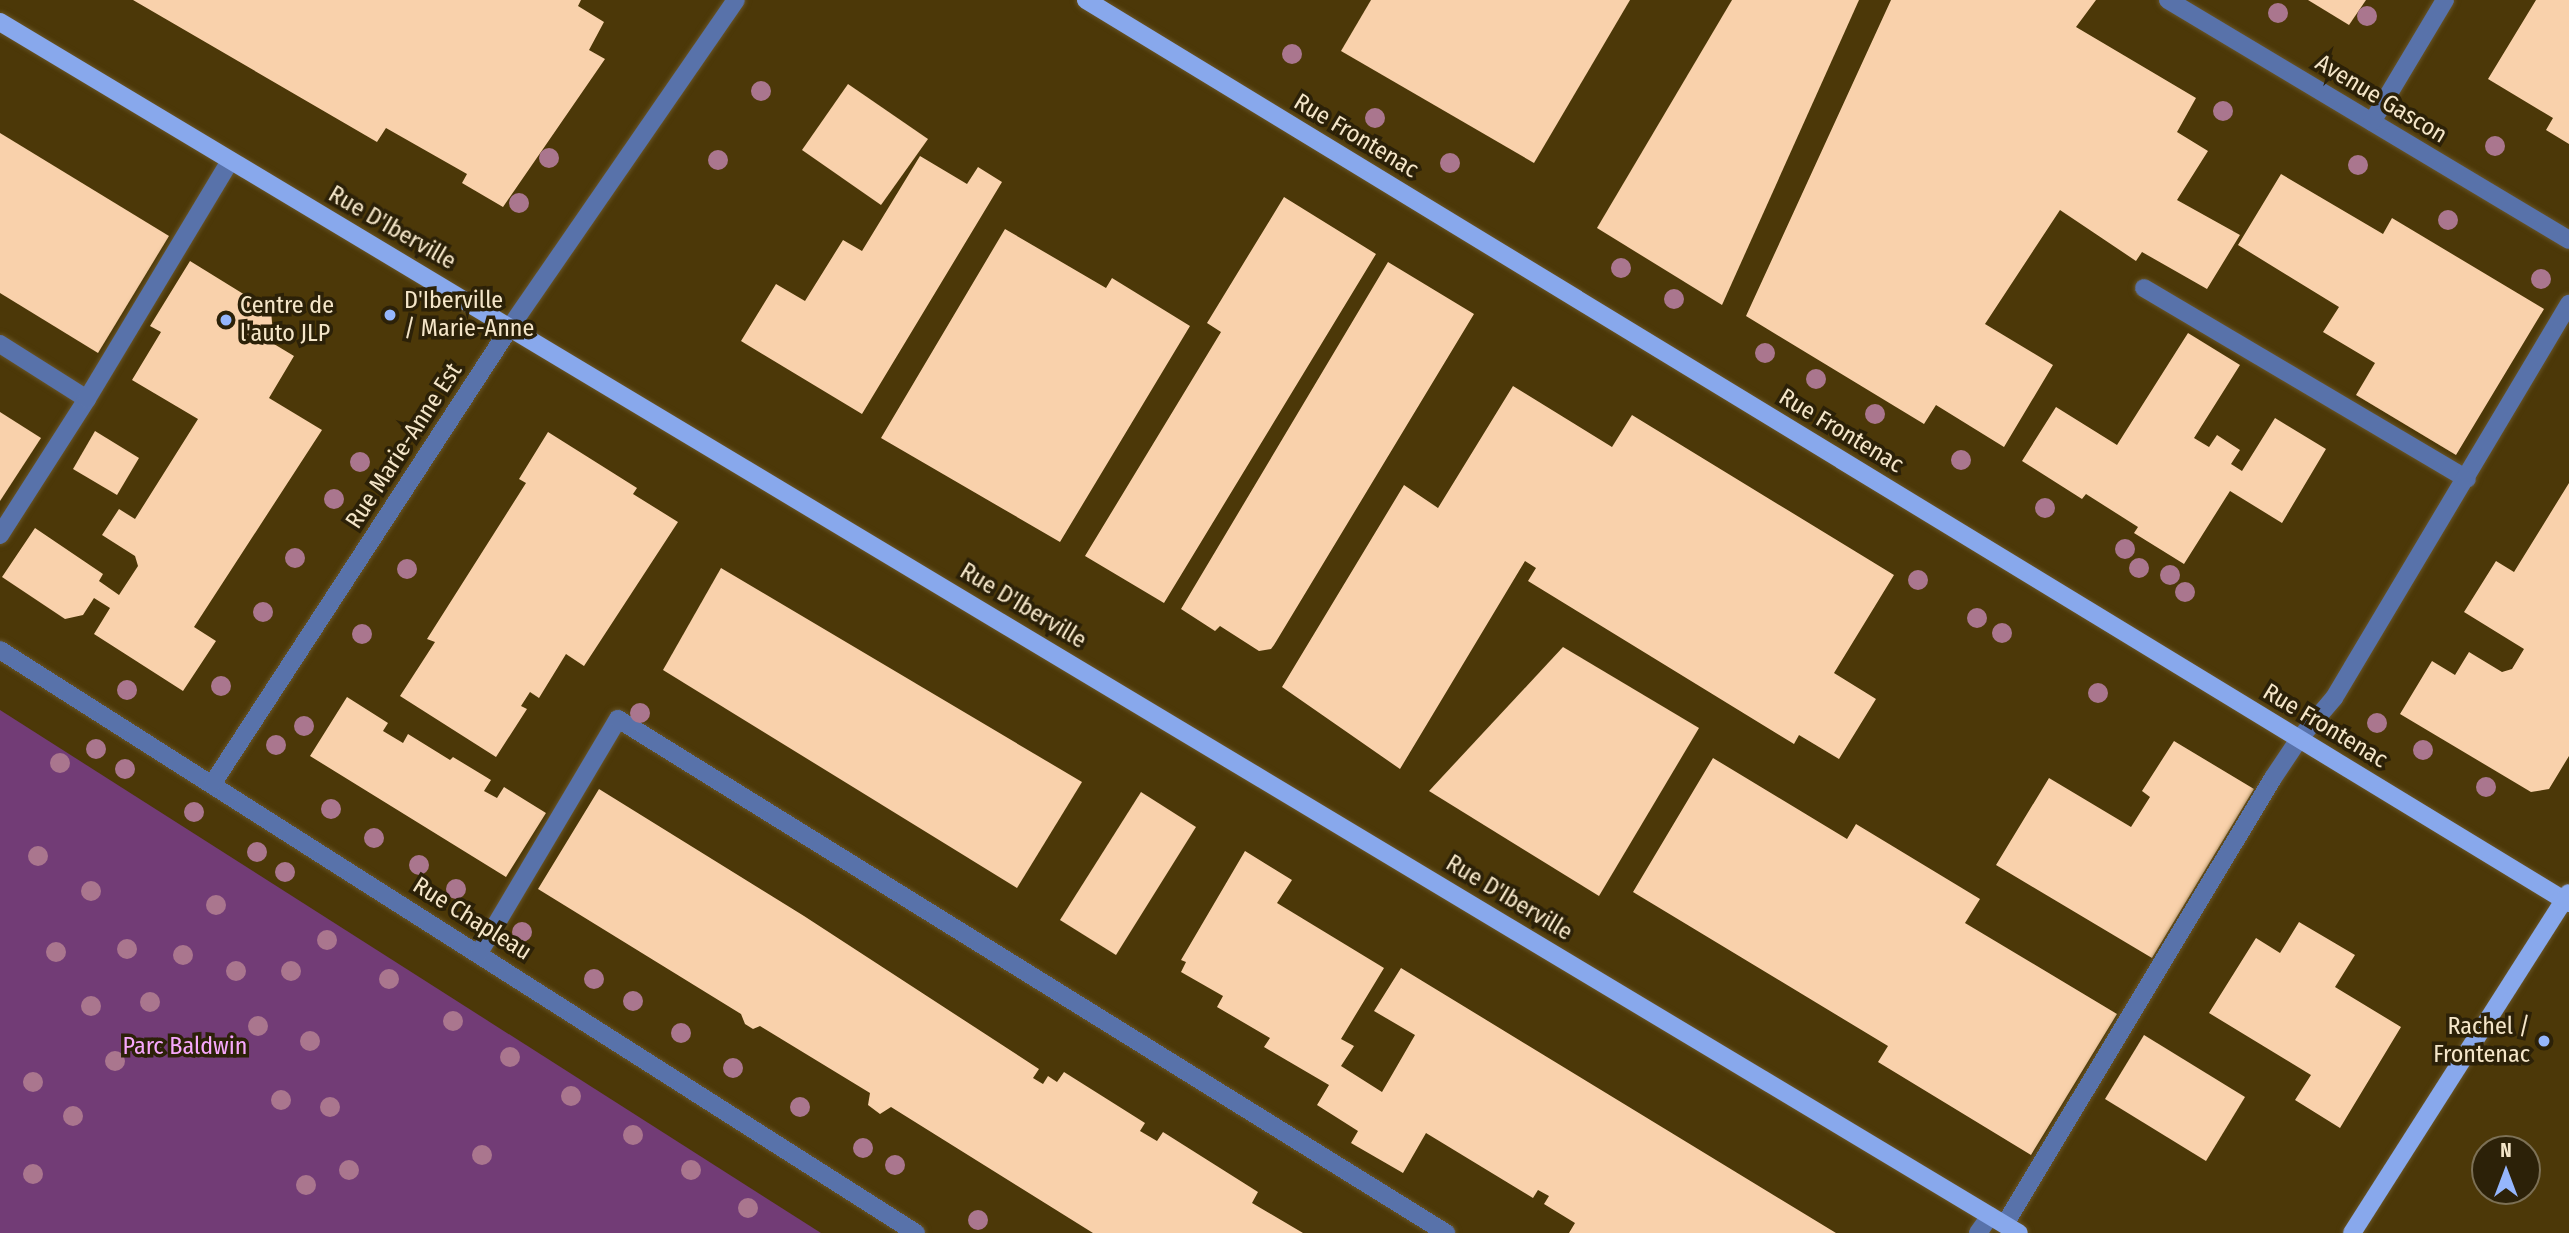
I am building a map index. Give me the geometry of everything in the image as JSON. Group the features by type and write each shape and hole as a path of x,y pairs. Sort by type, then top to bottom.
{"main road":[{"name":"Rue Frontenac","path":"1086,0 2567,899"},
{"name":"Rue D'Iberville","path":"0,22 2005,1224"},
{"path":"2352,1233 2567,899"}],"street":[{"name":"Rue Marie-Anne Est","path":"213,783 511,326 736,0"},
{"name":"Avenue Gascon","path":"2168,0 2569,240"},
{"path":"2372,122 2445,0"},
{"path":"0,535 87,398 230,161"},
{"path":"2144,288 2467,479"},
{"path":"1978,1233 2005,1224 2299,738 2334,698 2569,304"},
{"path":"0,344 87,398"},
{"name":"Rue Chapleau","path":"0,650 213,783 916,1233"},
{"path":"479,953 618,719 1446,1233"}],"green space":[{"name":"Parc Baldwin","path":"0,710 821,1233 0,1233"}],"building":[{"path":"133,0 581,0 578,6 604,22 589,50 605,59 503,207 462,183 467,174 386,128 377,142"},
{"path":"1371,0 1630,0 1534,163 1341,51"},
{"path":"1732,0 1859,0 1722,305 1597,228"},
{"path":"1891,0 2096,0 2076,27 2196,98 2177,132 2208,151 2177,200 2240,235 2207,289 2142,252 2136,261 2060,210 1985,324 2053,365 2004,447 1936,405 1924,424 1746,316"},
{"path":"2308,0 2366,0 2349,25"},
{"path":"2536,0 2569,0 2569,144 2546,130 2553,118 2488,79"},
{"path":"848,84 928,139 881,205 802,150"},
{"path":"0,133 169,236 98,353 0,293"},
{"path":"920,156 967,184 978,167 1002,182 862,414 741,341 776,284 805,301 843,240 862,251"},
{"path":"2281,174 2383,234 2392,218 2544,309 2456,455 2356,395 2375,363 2323,332 2339,307 2238,245"},
{"path":"1284,197 1376,254 1164,603 1085,556 1221,332 1207,323"},
{"path":"1005,229 1106,288 1112,278 1190,326 1060,542 881,438"},
{"path":"190,261 271,311 274,344 294,356 269,398 322,430 194,627 216,641 183,691 94,634 110,608 94,598 83,615 65,619 2,577 35,528 103,574 99,581 119,595 138,566 135,556 102,535 119,509 135,519 198,419 132,380 161,332 150,326"},
{"path":"1388,262 1474,314 1274,645 1271,649 1259,651 1220,626 1215,631 1181,609"},
{"path":"2188,333 2240,365 2194,438 2209,447 2217,435 2240,450 2231,464 2242,471 2275,418 2326,449 2282,523 2230,491 2184,564 2134,533 2138,527 2086,494 2082,499 2022,461 2056,407 2117,445"},
{"path":"1513,386 1612,447 1632,415 1894,575 1834,673 1876,699 1839,759 1799,735 1794,744 1528,581 1536,568 1525,561 1400,769 1282,687 1404,485 1438,508"},
{"path":"0,412 41,438 0,501"},
{"path":"95,431 139,458 117,495 73,469"},
{"path":"548,432 637,488 633,494 678,522 584,666 566,654 539,698 530,692 521,706 527,709 496,757 400,696 435,642 427,639 526,483 519,479"},
{"path":"2569,483 2569,756 2549,789 2531,792 2400,714 2432,661 2455,675 2469,652 2502,672 2512,669 2524,649 2464,612 2496,561 2514,572"},
{"path":"721,568 1082,782 1017,888 663,670"},
{"path":"1563,647 1699,728 1599,896 1429,791"},
{"path":"347,697 388,723 383,731 403,743 408,734 450,760 453,757 491,780 484,791 497,798 504,787 546,813 506,877 310,756"},
{"path":"2174,741 2254,789 2152,958 1996,865 2049,778 2131,827 2150,797 2142,791"},
{"path":"1713,758 1847,839 1856,824 1980,899 1965,923 2117,1014 2031,1155 1878,1062 1888,1046 1633,892"},
{"path":"599,789 804,916 1039,1069 1033,1078 1043,1084 1048,1076 1057,1082 1064,1072 1145,1123 1140,1131 1157,1141 1163,1132 1258,1192 1252,1203 1303,1233 1093,1233 891,1107 880,1114 868,1105 870,1093 760,1026 753,1029 745,1024 741,1014 538,889"},
{"path":"1141,792 1196,827 1116,955 1060,920"},
{"path":"1245,851 1292,880 1277,903 1384,968 1341,1039 1354,1046 1341,1066 1382,1092 1415,1035 1374,1011 1401,968 1836,1233 1569,1233 1575,1223 1544,1204 1549,1196 1538,1190 1533,1198 1426,1133 1403,1173 1351,1143 1358,1131 1317,1105 1329,1085 1264,1047 1270,1038 1217,1007 1223,996 1181,972 1186,962 1181,960"},
{"path":"2299,922 2355,955 2335,987 2401,1027 2340,1128 2295,1100 2311,1075 2209,1013 2256,938 2280,953"},
{"path":"2144,1035 2245,1097 2206,1161 2105,1099"}],"place":[{"name":"D'Iberville / Marie-Anne","path":"390,315"},
{"name":"Centre de l'auto JLP","path":"226,320"},
{"name":"Rachel / Frontenac","path":"2544,1041"}]}
